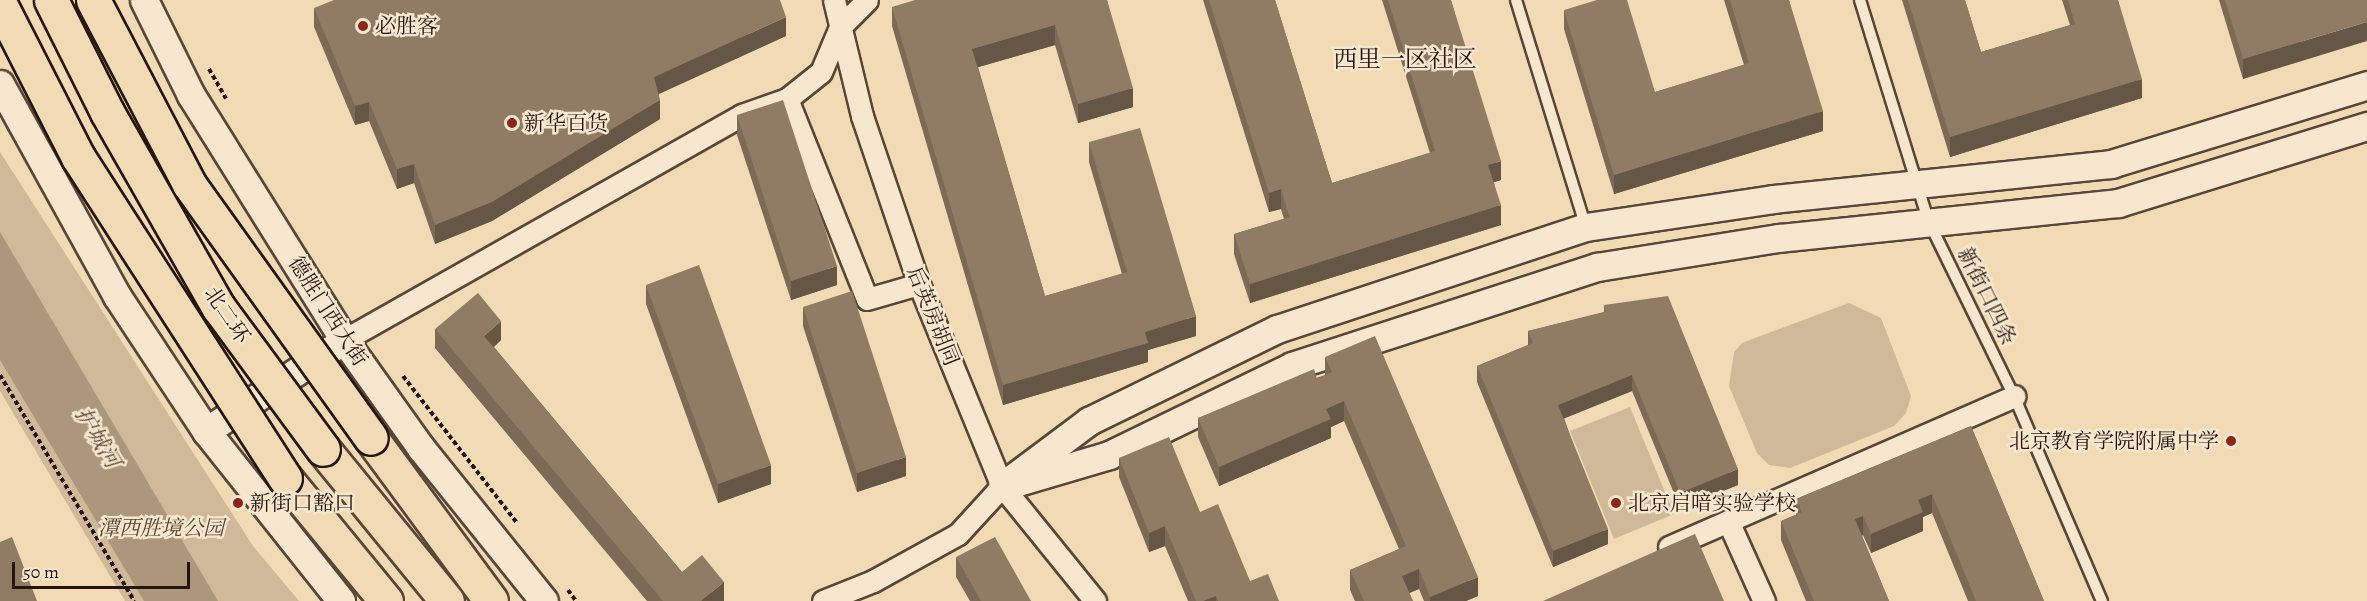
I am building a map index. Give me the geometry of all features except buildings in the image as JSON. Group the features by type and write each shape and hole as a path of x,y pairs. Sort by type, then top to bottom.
{"highway":[{"name":"北二环","path":"51,0 107,112 219,308 323,449 447,601"},
{"path":"93,0 189,184 491,601"},
{"name":"北二环","path":"0,4 78,157 285,478 386,601"}],"street":[{"name":"德胜门西大街","path":"144,0 191,95 344,340 421,448 544,601"},
{"name":"后英房胡同","path":"834,0 862,116 919,284 1002,486 1095,601"},
{"path":"206,430 344,340 742,115 787,99 820,72 840,27 867,0"},
{"path":"0,84 117,296 206,430 341,601"},
{"path":"823,601 873,581 958,534 1002,486 1089,421 1277,329 1586,227 1917,182 2111,164 2367,85"},
{"path":"787,99 867,299 919,284"},
{"path":"1002,486 1109,455 1292,366 1597,267 1928,220 2118,203 2367,126"},
{"path":"1653,554 2014,396"},
{"path":"1728,521 1764,601"}],"lane":[{"path":"1516,0 1586,227"},
{"name":"新街口四条","path":"1860,0 1928,220 2014,396 2102,601"}],"path":[{"path":"0,375 134,601"}],"green space":[{"name":"潭西胜境公园","path":"0,152 253,546 299,601 125,601 0,391"},
{"path":"1849,303 1881,318 1911,396 1906,413 1894,426 1790,468 1769,465 1757,453 1729,386 1734,352 1742,343"},
{"path":"1630,407 1674,514 1614,539 1570,431"}],"water":[{"name":"护城河","path":"0,232 218,601 144,601 0,360"}],"place":[{"name":"必胜客","path":"363,26"},
{"name":"新华百货","path":"512,123"},
{"name":"北京教育学院附属中学","path":"2231,441"},
{"name":"新街口豁口","path":"238,503"},
{"name":"北京启喑实验学校","path":"1616,503"}],"district":[{"name":"西里一区社区","path":"1405,60"}]}
